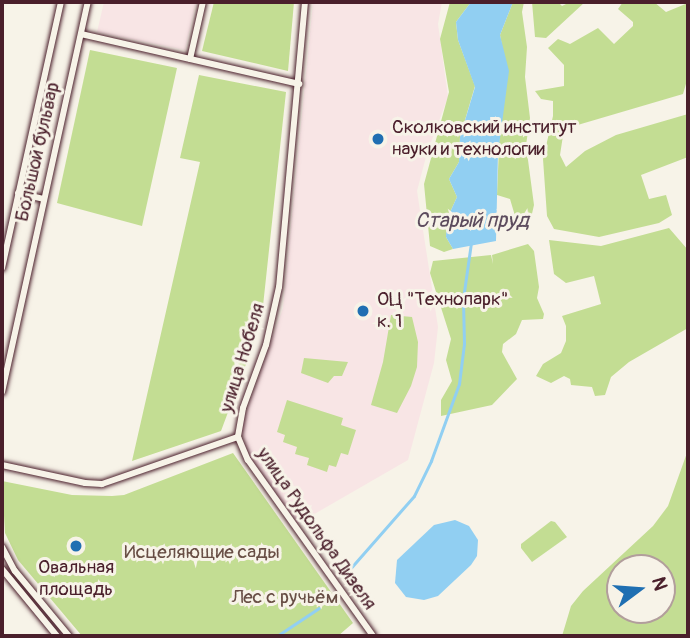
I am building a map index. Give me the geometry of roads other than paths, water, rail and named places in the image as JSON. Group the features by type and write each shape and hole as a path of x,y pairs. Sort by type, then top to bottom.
{"street":[{"name":"Большой бульвар","path":"2,268 61,2"},
{"name":"Большой бульвар","path":"2,392 88,2"},
{"path":"190,59 203,2"},
{"name":"улица Нобеля","path":"2,465 85,483 102,484 238,437 241,416 265,345 279,287 305,2"},
{"path":"81,34 299,84"},
{"path":"19,192 43,199"},
{"name":"улица Рудольфа Дизеля","path":"238,437 247,460 373,636"},
{"path":"2,547 15,571 69,636"},
{"path":"2,569 57,636"}],"water":[{"name":"Старый пруд","path":"471,2 513,2 500,35 509,71 498,153 496,241 453,249 446,237 447,219 457,197 449,179 459,162 460,137 475,87 458,40 456,22"},
{"path":"455,520 469,526 478,540 477,556 438,596 424,600 406,597 395,583 397,560 434,525"}],"waterway":[{"path":"349,570 414,496 431,461 459,384 464,344 463,299 471,243"},
{"path":"277,636 319,608"}],"place":[{"name":"Сколковский институт науки и технологии","path":"378,139"},
{"name":"ОЦ \"Технопарк\" к. 1","path":"363,311"},
{"name":"Овальная площадь","path":"76,546"}],"park label":[{"name":"Исцеляющие сады","path":"202,553"},
{"name":"Лес с ручьём","path":"285,598"}]}
